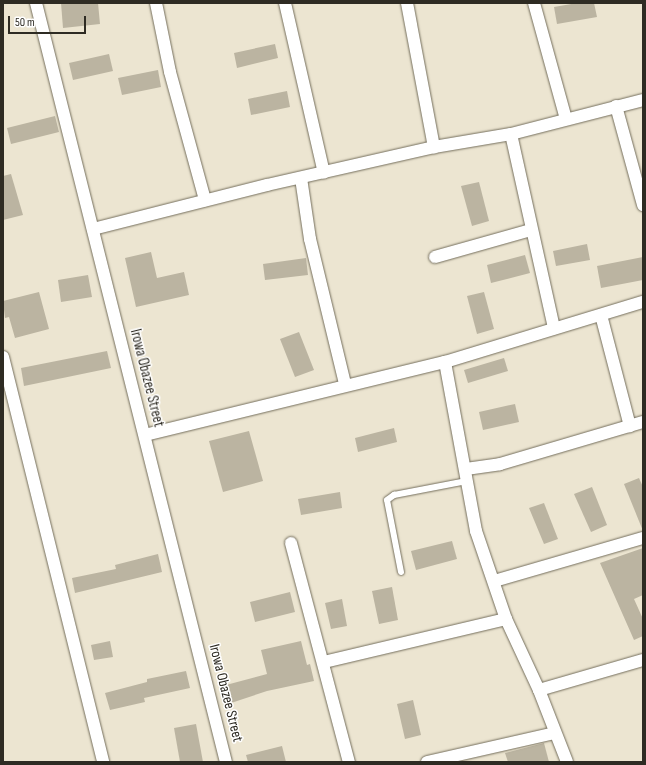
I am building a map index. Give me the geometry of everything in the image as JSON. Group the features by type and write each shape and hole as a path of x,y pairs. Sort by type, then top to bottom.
{"street":[{"name":"Irowa Obazee Street","path":"36,3 226,762"},
{"path":"156,3 170,72 205,200"},
{"path":"285,3 324,173"},
{"path":"407,3 434,148"},
{"path":"534,3 566,119"},
{"path":"93,229 205,200 300,178 434,148 511,134 643,100"},
{"path":"616,106 643,205"},
{"path":"511,134 531,230 554,328"},
{"path":"300,178 310,239 345,384"},
{"path":"435,257 531,230"},
{"path":"145,435 345,384 445,362 643,302"},
{"path":"600,314 630,426"},
{"path":"3,357 103,762"},
{"path":"445,362 467,475 476,531 506,619 539,690 567,762"},
{"path":"467,475 643,422"},
{"path":"494,581 643,538"},
{"path":"291,543 324,662 349,762"},
{"path":"324,662 506,619"},
{"path":"539,690 643,660"},
{"path":"427,762 555,733"}],"lane":[{"path":"401,572 387,500 394,495 467,475"}],"building":[{"path":"61,3 98,3 100,24 63,28"},
{"path":"577,3 594,3 597,17 557,24 554,7"},
{"path":"275,44 278,58 237,68 234,53"},
{"path":"109,54 113,71 73,80 69,63"},
{"path":"158,70 161,87 122,95 118,78"},
{"path":"287,91 290,107 251,115 248,99"},
{"path":"55,116 59,132 11,144 7,128"},
{"path":"11,174 23,215 3,220 3,176"},
{"path":"479,182 489,221 472,226 461,186"},
{"path":"587,244 590,260 556,266 553,251"},
{"path":"151,252 157,278 184,272 189,295 136,307 125,258"},
{"path":"525,255 530,273 491,283 487,265"},
{"path":"643,257 643,280 601,288 597,266"},
{"path":"306,258 308,275 265,280 263,264"},
{"path":"88,275 92,297 61,302 58,280"},
{"path":"39,292 49,329 15,338 9,317 5,318 3,301"},
{"path":"484,292 494,329 477,334 467,296"},
{"path":"299,332 314,370 295,377 280,339"},
{"path":"107,351 111,368 24,386 21,368"},
{"path":"504,358 508,371 468,383 464,370"},
{"path":"515,404 519,422 483,430 479,412"},
{"path":"394,428 397,442 358,452 355,438"},
{"path":"249,431 263,481 223,492 209,441"},
{"path":"639,478 643,487 643,531 624,484"},
{"path":"592,487 607,525 591,532 574,494"},
{"path":"340,492 342,508 301,515 298,499"},
{"path":"544,503 558,539 544,544 529,508"},
{"path":"452,541 457,559 416,570 411,551"},
{"path":"643,548 643,595 634,599 643,619 643,636 634,640 600,563"},
{"path":"158,554 162,572 75,593 72,578 116,569 115,565"},
{"path":"392,587 398,620 379,624 372,591"},
{"path":"290,592 295,612 255,622 250,602"},
{"path":"342,599 347,626 331,629 325,603"},
{"path":"110,641 113,657 94,660 91,645"},
{"path":"301,641 307,665 310,664 314,681 267,691 231,703 226,685 267,674 261,650"},
{"path":"186,671 190,688 144,698 145,702 110,710 105,693 147,682 147,679"},
{"path":"413,700 421,735 405,739 397,704"},
{"path":"196,724 203,762 180,762 174,728"},
{"path":"544,743 549,762 508,762 505,753"},
{"path":"282,746 286,762 248,762 246,755"}]}
